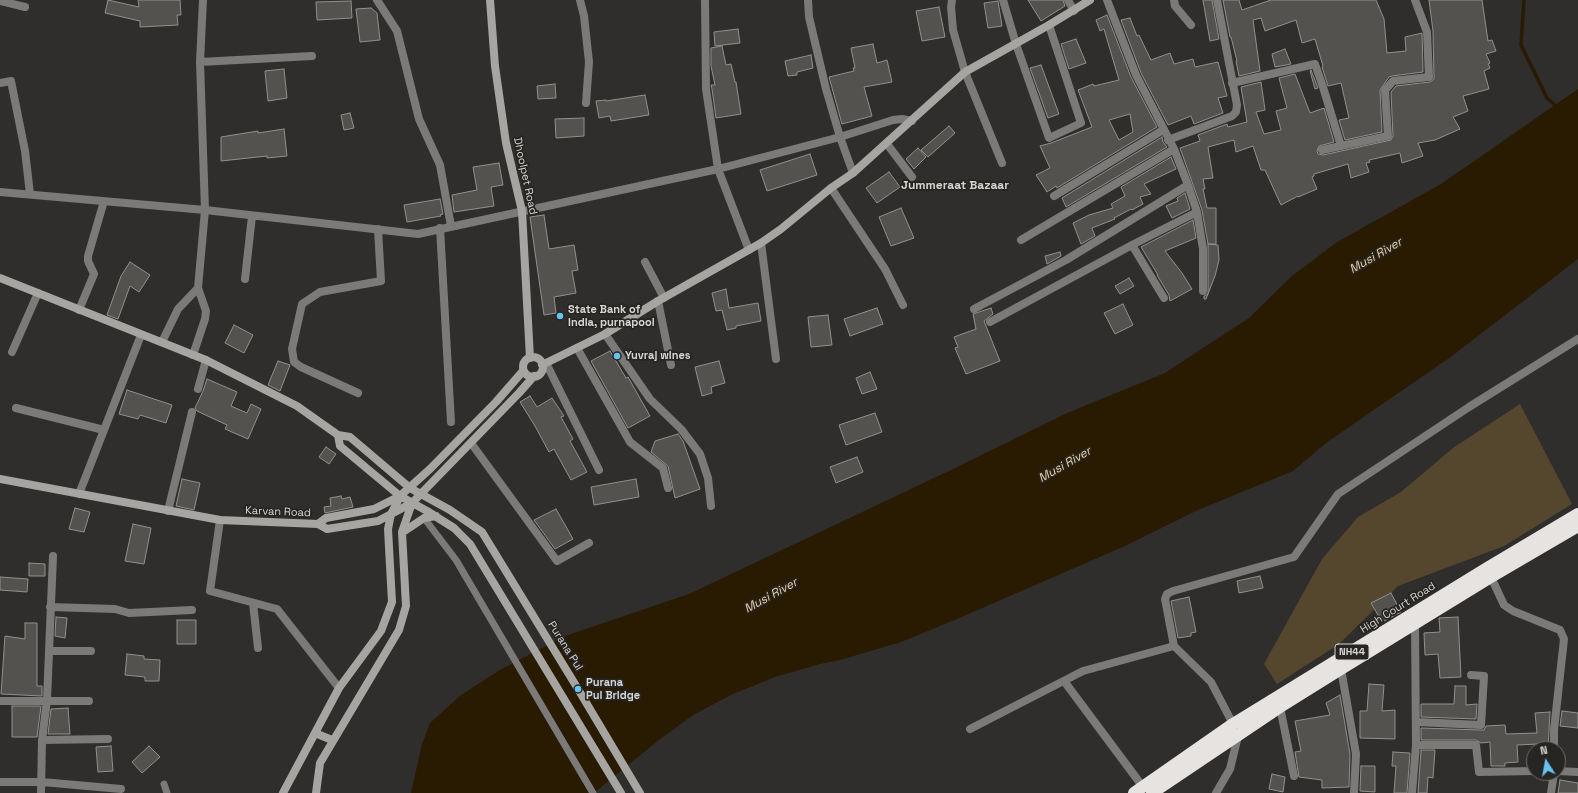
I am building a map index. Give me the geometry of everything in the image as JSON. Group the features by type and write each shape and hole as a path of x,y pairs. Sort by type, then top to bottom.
{"highway":[{"name":"High Court Road","path":"1143,791 1233,724 1578,514"},
{"name":"High Court Road","path":"1143,791 1238,736 1280,707 1341,669 1490,577 1578,526"}],"main road":[{"name":"Dhoolpet Road","path":"490,0 495,66 506,143 522,211 530,358"},
{"path":"318,524 327,529 378,521 412,503 534,376 537,376 542,371 544,364 605,334 761,243 781,229 831,188 853,173 965,72 1090,0"},
{"path":"0,278 206,360 297,406 338,435 350,437 410,488 420,494"},
{"path":"534,376 528,375 523,371 524,361 530,358 536,358 544,364"},
{"name":"Karvan Road","path":"0,479 220,520 318,524 326,518 374,509 400,496 430,469 496,402 523,371"},
{"path":"338,435 340,446 400,496 454,528 470,544 621,793"},
{"name":"Purana Pul","path":"420,494 450,510 482,532 640,793"},
{"path":"282,793 339,688 381,631 392,602 388,529 390,514 400,496"},
{"path":"316,793 320,763 332,740 400,630 406,606 402,532 412,503"},
{"path":"402,532 424,518 436,516"},
{"path":"315,733 332,740"}],"street":[{"path":"193,355 205,319 206,311 198,288 205,210 200,62 203,0"},
{"path":"377,0 397,31 419,119 440,165 451,226"},
{"path":"580,0 584,16 588,62 586,103"},
{"path":"705,0 706,89 718,170 749,250"},
{"path":"808,0 809,17 826,89 840,137 853,173"},
{"path":"952,0 951,7 953,30 965,72 1002,163"},
{"path":"1003,0 1016,44 1049,138 1081,123 1049,25"},
{"path":"1068,0 1074,10"},
{"path":"1107,0 1136,75 1168,140 1174,149 1197,212 1203,249 1203,291"},
{"path":"1174,0 1175,6 1191,25"},
{"path":"1168,140 1232,116 1236,112 1237,105 1217,0"},
{"path":"1322,150 1388,136 1385,90 1393,80 1429,77 1427,32 1415,0"},
{"path":"0,1 25,7"},
{"path":"200,62 312,56"},
{"path":"1232,83 1315,64 1324,87 1340,146"},
{"path":"0,83 11,81 25,151 30,194"},
{"path":"0,192 205,210 418,234 440,228 718,170 840,137 893,120 902,119 912,121"},
{"path":"1054,196 1163,130"},
{"path":"886,144 912,177"},
{"path":"1021,240 1174,149"},
{"path":"974,309 1066,260 1188,185"},
{"path":"831,188 885,269 902,305"},
{"path":"79,310 94,274 88,261 88,256 104,201"},
{"path":"990,322 1132,245 1197,212"},
{"path":"245,279 252,216"},
{"path":"440,228 451,422"},
{"path":"358,393 301,367 294,362 292,349 302,304 320,292 380,281 378,229"},
{"path":"761,243 776,358"},
{"path":"1132,245 1164,298"},
{"path":"645,262 661,300 671,365"},
{"path":"162,342 178,309 198,288"},
{"path":"12,352 38,293"},
{"path":"605,334 650,399 681,429 700,454 708,478 711,506"},
{"path":"79,494 141,335"},
{"path":"1216,793 1230,769 1238,736 1211,682 1174,646 1165,599 1167,594 1173,591 1294,557 1338,494 1468,407 1578,339"},
{"path":"577,348 630,442 663,468 668,488"},
{"path":"198,389 206,360"},
{"path":"544,364 599,470"},
{"path":"16,408 104,430"},
{"path":"168,511 192,412"},
{"path":"471,443 557,561 589,543"},
{"path":"220,520 210,591 277,609 339,688"},
{"path":"41,793 42,740 48,700 50,607 53,556"},
{"path":"1490,577 1504,605 1513,611 1560,630 1564,639 1554,741"},
{"path":"253,603 258,648"},
{"path":"50,607 115,608 129,613 192,610"},
{"path":"1412,793 1416,745 1415,624"},
{"path":"970,729 1083,671 1174,646"},
{"path":"49,651 91,651"},
{"path":"1341,669 1356,754 1354,793"},
{"path":"1416,722 1481,725 1484,676 1471,675"},
{"path":"1064,681 1143,791"},
{"path":"0,701 89,700"},
{"path":"1280,707 1294,776"},
{"path":"42,740 108,740"},
{"path":"1416,745 1476,745 1479,772 1526,771"},
{"path":"1566,771 1578,772"},
{"path":"1551,793 1553,781"},
{"path":"0,782 42,782 121,789"}],"lane":[{"path":"424,518 456,560 593,793"},
{"path":"164,784 167,793"}],"shaded area":[{"path":"1520,404 1572,504 1504,546 1398,586 1339,644 1277,684 1264,664 1322,559 1358,517 1401,492 1453,448"}],"water":[{"name":"Musi River","path":"1578,89 1578,259 1452,356 1326,443 1293,471 1198,510 1125,546 901,642 775,677 733,694 693,715 655,743 594,793 411,793 422,744 430,723 461,695 500,670 565,636 689,594 951,470 1067,413 1165,373 1249,318 1292,276 1337,242 1441,184"}],"building":[{"path":"108,0 139,7 138,0 180,0 181,15 177,15 178,25 140,27 140,21 105,13"},
{"path":"1028,0 1063,0 1065,6 1041,21"},
{"path":"1203,0 1212,0 1219,39 1210,41"},
{"path":"1223,0 1239,0 1242,10 1271,0 1376,0 1384,19 1387,53 1406,51 1405,37 1422,33 1423,72 1389,77 1380,90 1382,132 1345,140 1339,120 1349,118 1341,83 1328,86 1315,39 1302,43 1296,20 1265,31 1261,18 1253,20 1260,71 1239,76"},
{"path":"1429,0 1482,0 1488,41 1492,40 1496,51 1486,54 1490,63 1488,64 1490,68 1484,71 1489,89 1463,96 1468,111 1453,117 1460,129 1435,140 1418,143 1423,156 1402,163 1400,153 1369,160 1370,162 1366,163 1369,172 1351,178 1348,164 1314,174 1312,177 1317,189 1298,196 1281,205 1265,170 1261,170 1253,146 1236,152 1234,140 1208,147 1213,178 1203,179 1205,189 1203,189 1207,208 1216,208 1216,244 1208,244 1202,210 1180,148 1200,141 1198,135 1227,124 1228,127 1247,122 1241,87 1261,82 1265,110 1256,112 1264,134 1281,130 1276,111 1287,108 1279,78 1295,74 1310,113 1324,108 1334,142 1319,146 1317,151 1318,154 1323,155 1391,140 1393,136 1391,92 1396,86 1430,82 1434,79 1433,31"},
{"path":"351,1 352,18 317,20 316,2"},
{"path":"998,1 1002,26 988,28 984,3"},
{"path":"939,7 945,37 922,41 916,11"},
{"path":"371,8 377,13 380,40 360,42 356,9"},
{"path":"1107,15 1131,77 1157,127 1057,188 1056,186 1047,192 1036,175 1050,168 1040,146 1092,127 1078,90 1093,84 1094,86 1119,80 1104,29 1100,31 1096,20","holes":["1130,114 1133,132 1119,140 1109,120"]},
{"path":"1130,18 1137,36 1139,35 1151,60 1170,53 1174,64 1193,59 1195,67 1218,62 1227,96 1218,98 1223,113 1194,124 1191,116 1168,125 1141,73 1121,20"},
{"path":"738,29 740,43 715,46 714,32"},
{"path":"1076,39 1086,63 1069,69 1061,44"},
{"path":"873,44 877,63 887,60 892,82 864,87 872,116 842,124 829,77 854,71 853,68 855,68 851,48"},
{"path":"722,46 726,65 731,64 736,82 741,114 716,118 711,85 715,85 711,66 711,48"},
{"path":"1285,49 1291,64 1275,67 1272,54"},
{"path":"811,55 813,68 797,72 797,75 788,76 785,61"},
{"path":"1041,65 1059,114 1048,118 1030,68"},
{"path":"284,69 287,98 268,101 265,71"},
{"path":"1311,70 1318,88 1315,89 1310,71"},
{"path":"555,84 556,98 538,99 537,86"},
{"path":"645,95 649,115 611,121 610,116 599,118 596,101 606,101"},
{"path":"350,113 354,128 344,130 341,115"},
{"path":"584,118 584,136 556,138 555,119"},
{"path":"949,126 955,133 928,157 921,150"},
{"path":"284,129 287,156 267,158 267,156 221,161 221,137 258,131 258,133"},
{"path":"1162,137 1163,142 1167,147 1066,207 1062,198"},
{"path":"918,148 926,157 914,169 906,159"},
{"path":"810,154 817,175 767,191 760,170"},
{"path":"1171,157 1176,169 1144,184 1151,194 1140,197 1143,204 1114,218 1115,219 1092,228 1095,236 1081,244 1073,223 1089,215 1113,208 1111,204 1125,196 1121,187"},
{"path":"499,163 503,185 491,187 494,206 454,212 452,195 477,190 473,167"},
{"path":"889,172 900,187 877,203 866,188"},
{"path":"1185,193 1190,209 1172,218 1166,206 1178,201 1177,198"},
{"path":"440,199 443,214 440,215 441,216 407,222 404,205"},
{"path":"901,208 914,238 891,246 879,217"},
{"path":"544,215 549,249 574,245 578,270 572,271 576,293 554,297 556,313 544,315 530,217"},
{"path":"1193,220 1196,238 1165,251 1192,289 1170,301 1169,295 1141,247"},
{"path":"1208,244 1218,245 1219,260 1208,294"},
{"path":"1060,252 1061,256 1047,264 1045,256"},
{"path":"130,262 150,275 139,292 130,286 118,319 107,315 121,276"},
{"path":"1129,278 1134,286 1120,294 1115,286"},
{"path":"726,289 729,308 758,303 761,321 736,326 736,328 727,330 722,310 716,311 712,293"},
{"path":"1208,294 1206,299 1204,299 1204,296"},
{"path":"1123,304 1133,325 1115,334 1104,313"},
{"path":"877,308 883,324 850,336 844,319"},
{"path":"991,308 993,314 984,321 1000,361 966,374 955,348 958,347 954,337 976,329 973,314"},
{"path":"828,315 832,345 811,347 808,317"},
{"path":"234,325 253,335 244,353 225,343"},
{"path":"610,351 626,378 628,377 650,416 628,428 591,361"},
{"path":"278,361 290,365 280,391 268,385"},
{"path":"719,361 725,383 711,387 712,393 702,396 695,367"},
{"path":"870,372 877,389 862,394 856,378"},
{"path":"207,379 237,392 231,406 247,413 251,404 261,409 248,439 225,429 227,425 197,411 195,408"},
{"path":"127,390 172,405 166,423 140,415 138,419 119,414"},
{"path":"530,396 537,407 552,398 564,416 561,417 573,439 570,441 587,472 571,480 554,449 549,452 520,402"},
{"path":"875,413 882,432 846,445 839,425"},
{"path":"678,434 683,441 700,489 675,498 668,466 651,452 655,441"},
{"path":"326,447 336,454 329,464 319,457"},
{"path":"857,457 863,472 836,483 830,467"},
{"path":"182,479 200,483 194,510 176,506"},
{"path":"636,479 639,497 594,505 591,487"},
{"path":"341,496 342,499 350,497 353,507 325,513 324,507 331,506 330,498"},
{"path":"75,508 90,512 84,532 69,529"},
{"path":"556,509 573,539 555,549 534,520"},
{"path":"133,524 151,528 144,564 125,561"},
{"path":"29,563 45,564 45,576 29,576"},
{"path":"1260,576 1263,588 1239,593 1237,581"},
{"path":"0,577 28,579 27,592 0,590"},
{"path":"1391,593 1401,612 1382,622 1371,603"},
{"path":"1189,597 1196,632 1191,633 1191,636 1178,638 1171,601"},
{"path":"56,617 67,618 65,638 55,636"},
{"path":"1458,617 1461,677 1440,678 1438,654 1425,655 1424,633 1440,632 1439,618"},
{"path":"177,620 196,620 196,644 177,644"},
{"path":"25,623 37,623 37,686 42,686 42,696 1,694 5,636 25,639"},
{"path":"127,654 144,656 144,659 160,660 159,681 145,681 145,677 125,675"},
{"path":"1369,684 1384,685 1382,711 1395,710 1395,739 1360,738 1360,711 1367,711"},
{"path":"1455,686 1466,686 1466,705 1477,704 1476,719 1421,717 1421,704 1454,704"},
{"path":"1340,695 1350,754 1349,787 1322,788 1322,780 1299,777 1295,752 1301,751 1295,721 1330,715 1326,703"},
{"path":"12,706 41,706 37,737 12,737"},
{"path":"68,708 70,734 48,734 51,709"},
{"path":"1562,711 1578,713 1578,728 1560,726"},
{"path":"1550,712 1548,741 1526,741 1526,745 1517,745 1518,762 1505,763 1505,766 1491,766 1490,742 1481,743 1476,740 1421,740 1421,728 1484,730 1486,726 1505,725 1506,734 1537,733 1535,713"},
{"path":"111,746 113,771 98,772 96,747"},
{"path":"149,746 160,757 142,773 132,762"},
{"path":"1421,750 1435,750 1433,778 1428,777 1427,793 1418,793"},
{"path":"1393,752 1410,753 1407,793 1394,793 1396,766 1392,766"},
{"path":"1361,766 1375,766 1375,792 1360,791"},
{"path":"1272,774 1285,777 1283,792 1269,789"},
{"path":"1560,781 1578,783 1578,793 1558,793"}],"waterway":[{"path":"1524,0 1521,45 1547,98 1558,108"}],"place":[{"name":"State Bank of India, purnapool","path":"560,316"},
{"name":"Yuvraj wines","path":"617,356"},
{"name":"Purana Pul Bridge","path":"578,689"}],"district":[{"name":"Jummeraat Bazaar","path":"955,186"}]}
